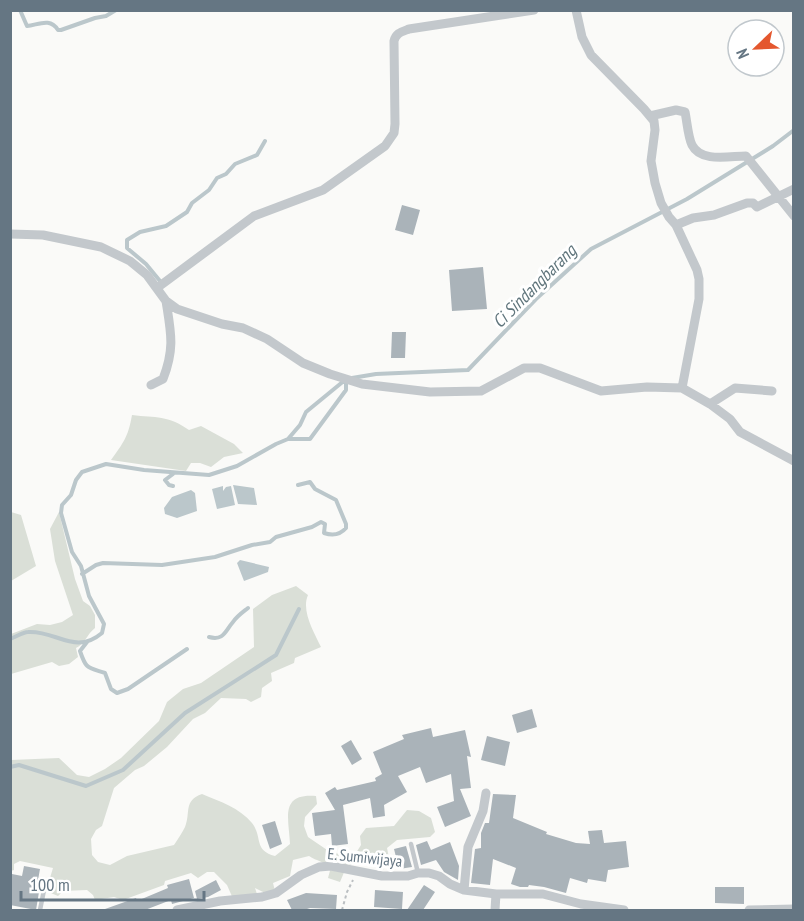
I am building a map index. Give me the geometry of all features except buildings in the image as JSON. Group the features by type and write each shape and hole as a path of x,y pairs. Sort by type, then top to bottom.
{"street":[{"path":"157,288 246,221 323,190 384,146 394,132 396,124 394,41 400,32 534,10"},
{"path":"576,10 582,37 591,55 650,116 655,130 652,171 661,203 676,225 697,270 700,289 682,388"},
{"path":"650,116 676,110 685,112 690,143 700,153 705,157 746,156 794,216"},
{"path":"676,225 747,203 753,203 757,207 794,189"},
{"path":"10,234 54,237 101,247 130,261 147,275 166,301 177,309 251,332 267,339 303,363 362,384 430,392 482,391 524,368 540,368 601,391 656,386 682,388 710,404 730,419 741,432 794,461"},
{"path":"151,385 162,379 171,354 171,331 166,301"},
{"path":"710,404 735,388 772,391"},
{"path":"464,890 468,847 483,811 486,793"},
{"name":"E. Sumiwijaya","path":"177,910 195,909 220,901 262,897 276,893 319,867 331,866 357,873 382,876 408,876 418,873 439,876 464,890 496,894 543,894 581,904 624,910"},
{"path":"495,910 496,894"},
{"path":"749,910 794,909"}],"lane":[{"path":"411,844 418,873"},
{"path":"40,910 44,890"}],"path":[{"path":"342,910 347,892 357,873"}],"shaded area":[{"path":"132,415 168,419 189,430 201,426 234,444 243,453 224,457 211,467 191,463 186,471 111,460 124,440"},
{"path":"233,485 254,488 257,505 238,504"},
{"path":"223,486 223,491 226,487 231,486 235,505 217,509 212,489"},
{"path":"191,490 195,493 197,511 177,518 165,514 164,508 172,497"},
{"path":"11,512 21,515 36,566 11,581"},
{"path":"59,512 75,579 83,601 90,606 95,615 95,628 76,648 78,657 69,664 59,666 52,662 11,674 11,634 37,624 50,625 62,622 73,615 55,561 50,529"},
{"path":"240,560 269,567 268,572 244,581 237,563"},
{"path":"296,586 308,595 307,615 321,647 295,658 294,663 271,673 272,681 262,688 261,697 251,702 246,699 221,698 205,713 193,719 167,747 114,788 102,826 96,830 91,839 92,855 98,862 110,865 127,856 174,845 187,822 192,800 202,794 242,813 255,828 261,847 275,856 290,844 288,817 291,803 304,796 316,796 317,804 305,817 304,826 308,837 330,852 344,855 356,853 361,845 360,836 366,828 394,826 407,810 419,811 431,818 435,832 430,837 397,840 387,848 389,858 383,870 374,866 352,864 345,870 340,882 328,878 331,867 309,856 293,860 290,876 273,883 275,891 265,893 255,888 258,897 234,901 227,885 214,872 207,872 198,878 191,873 165,881 164,885 123,900 114,897 95,900 87,890 63,891 58,896 46,891 53,868 20,861 14,864 14,870 11,871 11,760 59,758 77,775 89,777 105,769 121,758 159,721 167,702 183,689 201,683 254,647 253,609 272,595"}],"waterway":[{"path":"20,10 27,26 48,23 58,30 106,16 116,10"},
{"name":"Ci Sindangbarang","path":"352,378 376,374 468,370 536,299 591,249 687,199 773,146 794,130"},
{"path":"160,281 146,264 127,248 127,240 140,232 166,226 187,212 192,203 209,190 217,178 226,174 235,164 257,155 265,141"},
{"path":"10,639 26,632 38,632 65,640 83,642 102,633 104,624 89,596 81,566 72,552 61,513 62,505 71,495 76,480 82,472 106,464 144,470 209,475 237,466 288,439 310,439 346,390 346,379"},
{"path":"288,439 300,425 306,412 345,380"},
{"path":"173,474 165,480 173,486"},
{"path":"82,574 103,563 162,565 215,557 252,545 270,542 276,537 312,527 321,522 325,524 324,533 327,534 333,535 346,528 336,500 315,489 310,482 298,485"},
{"path":"209,637 221,636 248,608"},
{"path":"10,767 19,765 86,786 123,770 185,713 276,655 299,609"},
{"path":"87,642 80,651 84,661 91,668 105,673 111,689 117,693 128,689 187,649"}]}
